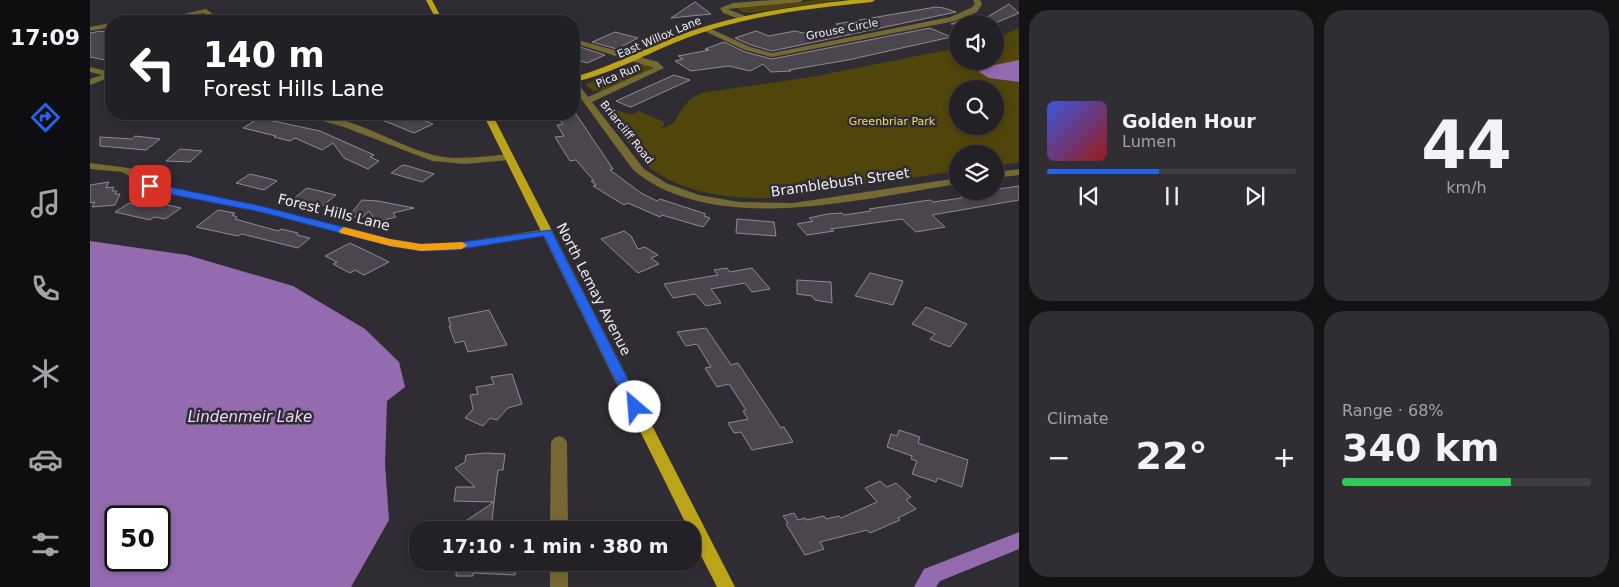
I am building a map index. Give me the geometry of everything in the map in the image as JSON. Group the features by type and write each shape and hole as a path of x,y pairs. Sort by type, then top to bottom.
{"main road":[{"path":"429,0 437,15"},
{"name":"East Willox Lane","path":"580,80 608,71 668,42 742,18 801,7 872,0"},
{"name":"North Lemay Avenue","path":"490,120 726,587"}],"street":[{"path":"742,18 726,11 724,8 733,5 800,0"},
{"name":"Grouse Circle","path":"704,29 756,52 772,55 952,19 976,8 979,4 976,0"},
{"path":"90,29 105,26"},
{"path":"580,43 636,58"},
{"name":"Pica Run","path":"586,101 660,70 660,67 655,64 636,58"},
{"path":"90,69 105,74"},
{"path":"90,82 105,77"},
{"name":"Briarcliff Road","path":"580,92 640,171 662,185 697,198"},
{"path":"334,120 432,158 465,161 508,157"},
{"name":"Forest Hills Lane","path":"90,166 118,168 132,173 150,186 162,190 261,209 390,242 421,247 455,246 547,232"},
{"path":"1004,174 1019,172"},
{"name":"Bramblebush Street","path":"697,198 739,206 776,207 949,182"},
{"path":"559,442 559,521"},
{"path":"559,571 559,587"}],"green space":[{"path":"818,0 841,0 749,13 742,12 737,8"},
{"name":"Greenbriar Park","path":"1019,28 1019,162 1004,164 1004,145 949,145 949,172 773,198 724,196 692,189 662,176 649,167 621,134 645,130 623,132 605,106 631,115 639,111 664,122 664,126 661,128 674,122 688,102 701,93 811,77 949,50 949,70 1004,70 1004,35"},
{"path":"640,64 646,64 654,69 602,91 594,91 585,85 612,76"}],"water":[{"path":"1019,60 1019,82 989,78 979,72 981,70 1004,70 1004,63"},
{"name":"Lindenmeir Lake","path":"90,241 187,255 293,286 365,329 399,362 405,387 387,401 385,464 389,520 351,587 90,587"}],"building":[{"path":"695,2 711,14 671,18"},
{"path":"1009,4 1019,13 1004,19 1004,15 991,15"},
{"path":"936,7 956,12 772,51 735,38 756,31 769,36 795,31 803,33 840,26 836,24"},
{"path":"930,28 949,36 848,60 789,70 791,71 771,72 763,64 750,71 729,66 691,71 675,61 683,59 678,56 709,50 705,49 724,42 745,52 772,59"},
{"path":"105,32 105,60 90,57 90,33"},
{"path":"615,32 638,38 617,49 592,42"},
{"path":"580,47 605,55 587,63 580,61"},
{"path":"674,75 690,80 630,107 616,101"},
{"path":"256,120 268,120 320,131 374,155 370,157 379,161 368,169 344,158 333,143 322,150 295,138 290,141 243,128"},
{"path":"382,120 423,120 433,124 414,133"},
{"path":"560,120 580,120 613,169 610,170 641,193 657,201 660,199 706,214 704,216 710,218 703,227 662,215 660,217 628,203 624,205 593,186 596,185 591,181 594,181 576,160 570,161 555,137 564,136 557,125 563,124"},
{"path":"135,136 160,139 146,150 100,146 100,137 132,139"},
{"path":"180,149 202,151 190,162 166,161"},
{"path":"403,165 434,174 422,182 391,173"},
{"path":"250,174 277,181 264,190 236,183"},
{"path":"109,182 106,188 114,187 112,191 117,191 115,194 120,194 115,205 92,207 95,202 90,203 90,185"},
{"path":"1019,186 1019,200 932,215 945,227 916,232 902,219 831,229 834,231 807,235 797,224 813,221 809,218 827,214 842,213 844,215 871,211 869,209 930,200 933,202 949,200 1004,200 1004,188"},
{"path":"307,188 336,195 321,207 292,200"},
{"path":"145,200 181,208 165,219 154,217 150,220 115,212 129,203 137,205"},
{"path":"362,200 414,208 393,213 396,217 376,222 369,211 362,218 349,216"},
{"path":"218,210 235,213 232,215 237,217 235,219 278,231 281,229 298,233 297,235 310,238 298,248 242,234 238,236 196,227"},
{"path":"737,219 774,222 776,236 736,233"},
{"path":"624,231 631,236 638,249 645,247 658,255 651,258 659,264 638,273 601,239"},
{"path":"350,243 389,262 364,275 355,270 350,273 333,264 337,262 325,256"},
{"path":"727,268 730,272 752,268 770,289 752,292 745,283 711,289 721,303 706,306 695,294 673,298 664,284 718,275 714,270"},
{"path":"870,273 903,281 893,305 855,296"},
{"path":"797,280 831,282 832,303 815,300 812,296 797,294"},
{"path":"926,307 967,324 950,347 930,339 935,334 912,324"},
{"path":"489,310 507,345 468,352 464,341 455,343 448,318"},
{"path":"706,328 731,365 738,363 781,428 784,427 793,442 752,450 741,432 734,433 728,423 748,419 743,411 746,410 729,384 717,387 705,368 711,367 697,344 686,346 677,332"},
{"path":"512,374 522,404 508,408 497,420 490,418 483,426 465,418 473,409 470,395 478,394 476,387 494,384 491,377"},
{"path":"899,430 920,437 918,443 968,460 962,487 937,478 936,482 912,474 917,461 911,459 912,456 887,447 891,434 897,436"},
{"path":"505,454 503,470 498,470 494,502 454,501 456,487 475,487 455,468 465,462 466,455"},
{"path":"880,481 887,487 896,483 911,497 906,500 916,509 898,518 900,520 870,533 867,530 820,542 824,549 805,555 783,516 794,513 798,520 824,516 826,519 839,516 841,518 877,502 865,488"},
{"path":"494,502 492,521 466,521"},
{"path":"456,571 515,571 515,575 473,573 473,576 456,576"}],"waterway":[{"path":"925,587 932,575 1019,540"}],"slow traffic":[{"path":"344,231 421,247 462,245"}],"route":[{"path":"150,186 261,209 390,242 421,247 455,246 547,232 635,407"}]}
